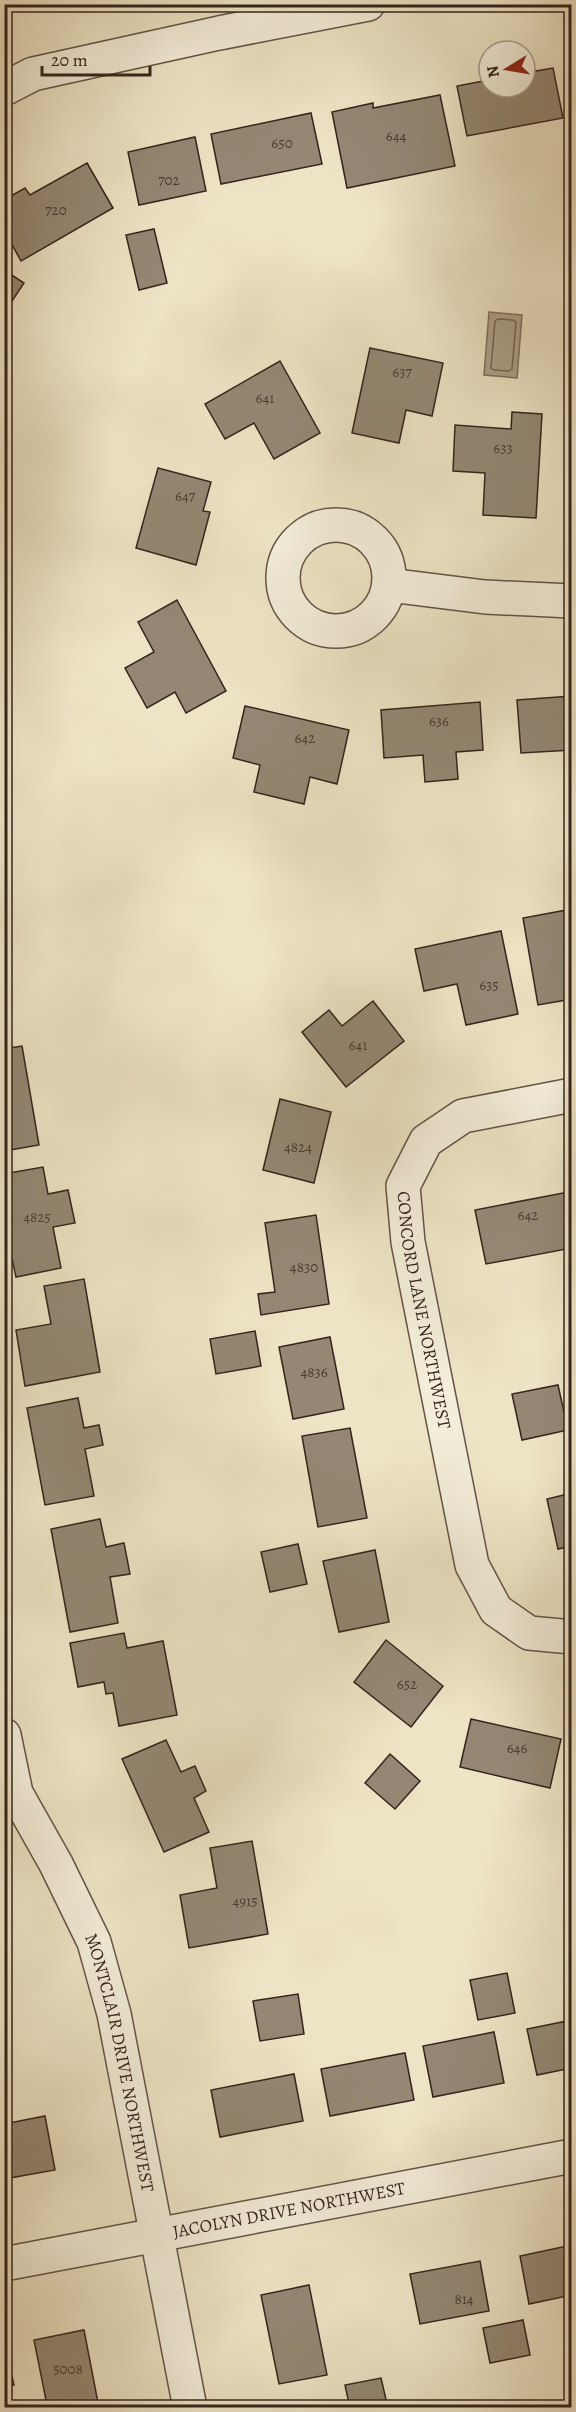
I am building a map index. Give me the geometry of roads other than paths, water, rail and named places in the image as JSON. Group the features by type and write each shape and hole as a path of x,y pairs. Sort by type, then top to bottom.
{"street":[{"path":"4,89 33,74 216,19 368,4"},
{"path":"389,585 484,597 572,601"},
{"name":"CONCORD LANE NORTHWEST","path":"572,1095 462,1116 426,1141 403,1186 408,1242 472,1565 496,1610 529,1633 572,1637"},
{"name":"MONTCLAIR DRIVE NORTHWEST","path":"4,1735 10,1794 56,1864 94,1942 114,2014 190,2408"},
{"name":"JACOLYN DRIVE NORTHWEST","path":"4,2264 572,2156"}],"water":[{"path":"489,312 522,315 517,378 484,375"}]}
